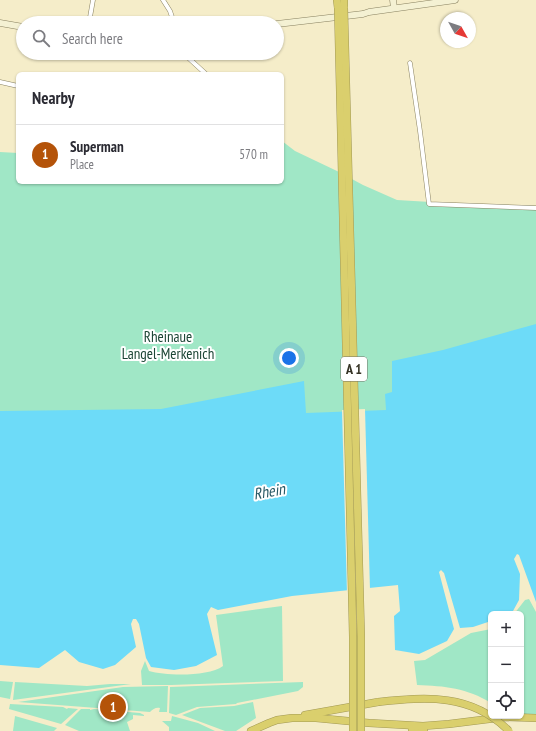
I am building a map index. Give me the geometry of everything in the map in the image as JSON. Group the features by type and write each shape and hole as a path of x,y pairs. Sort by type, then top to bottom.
{"highway":[{"name":"A 1","path":"337,0 341,8 361,637 361,731"},
{"name":"A 1","path":"344,0 341,8 353,637 353,731"},
{"path":"251,731 269,723 285,719 378,702 430,698 449,700 469,705 486,713 509,731"},
{"path":"285,719 316,718 423,726 505,717 536,719"},
{"path":"262,731 285,722 296,721 314,721 367,727 437,729 494,721 536,719"},
{"path":"410,729 424,731"}],"street":[{"path":"90,16 93,0"},
{"path":"163,0 172,16"},
{"path":"393,0 394,8"},
{"path":"403,0 403,7"},
{"path":"284,23 363,14 394,8 456,0"},
{"path":"0,23 16,26"},
{"path":"191,60 204,72"},
{"path":"410,63 429,204 536,208"},
{"path":"0,82 16,86"}],"green space":[{"name":"Rheinaue Langel-Merkenich","path":"284,143 295,151 363,185 397,200 536,206 536,445 0,522 0,152 16,153 16,184 284,184"},
{"path":"529,599 536,612 536,714 524,714 524,611 516,611 525,600"},
{"path":"282,606 283,681 142,685 141,671 145,661 149,671 176,675 208,672 223,666 216,615"},
{"path":"488,630 488,701 473,694 456,689 417,685 414,661 425,660 471,633"},
{"path":"0,681 13,682 10,699 0,697"},
{"path":"15,682 87,686 131,684 13,700"},
{"path":"303,682 303,687 298,691 236,704 197,707 176,715 169,713 170,687"},
{"path":"168,686 167,712 159,712 160,708 155,708 150,712 18,702 123,687"},
{"path":"253,702 256,718 236,731 225,731 182,715 200,708 234,706"},
{"path":"10,704 78,709 61,724 9,709"},
{"path":"81,709 140,713 144,716 133,715 133,719 127,722 130,731 79,731 65,725"},
{"path":"15,716 57,728 54,731 13,731"},
{"path":"172,716 198,723 215,731 169,731 169,727 162,721 171,721"}],"water":[{"name":"Rhein","path":"536,324 536,602 519,555 517,554 514,559 520,574 519,600 513,611 488,611 488,622 473,627 460,628 444,573 441,570 439,572 454,629 447,641 419,654 395,650 394,616 400,611 398,585 292,596 218,610 211,607 207,614 217,655 196,666 174,670 151,667 146,658 139,624 136,619 133,619 131,624 136,647 115,665 103,669 79,662 65,650 39,668 0,665 0,411 161,409 304,381 306,413 386,410 385,394 392,392 392,361 443,350"}],"pier":[{"path":"365,409 370,590 347,593 342,410"}],"place":[{"name":"Superman","path":"113,707"}]}
